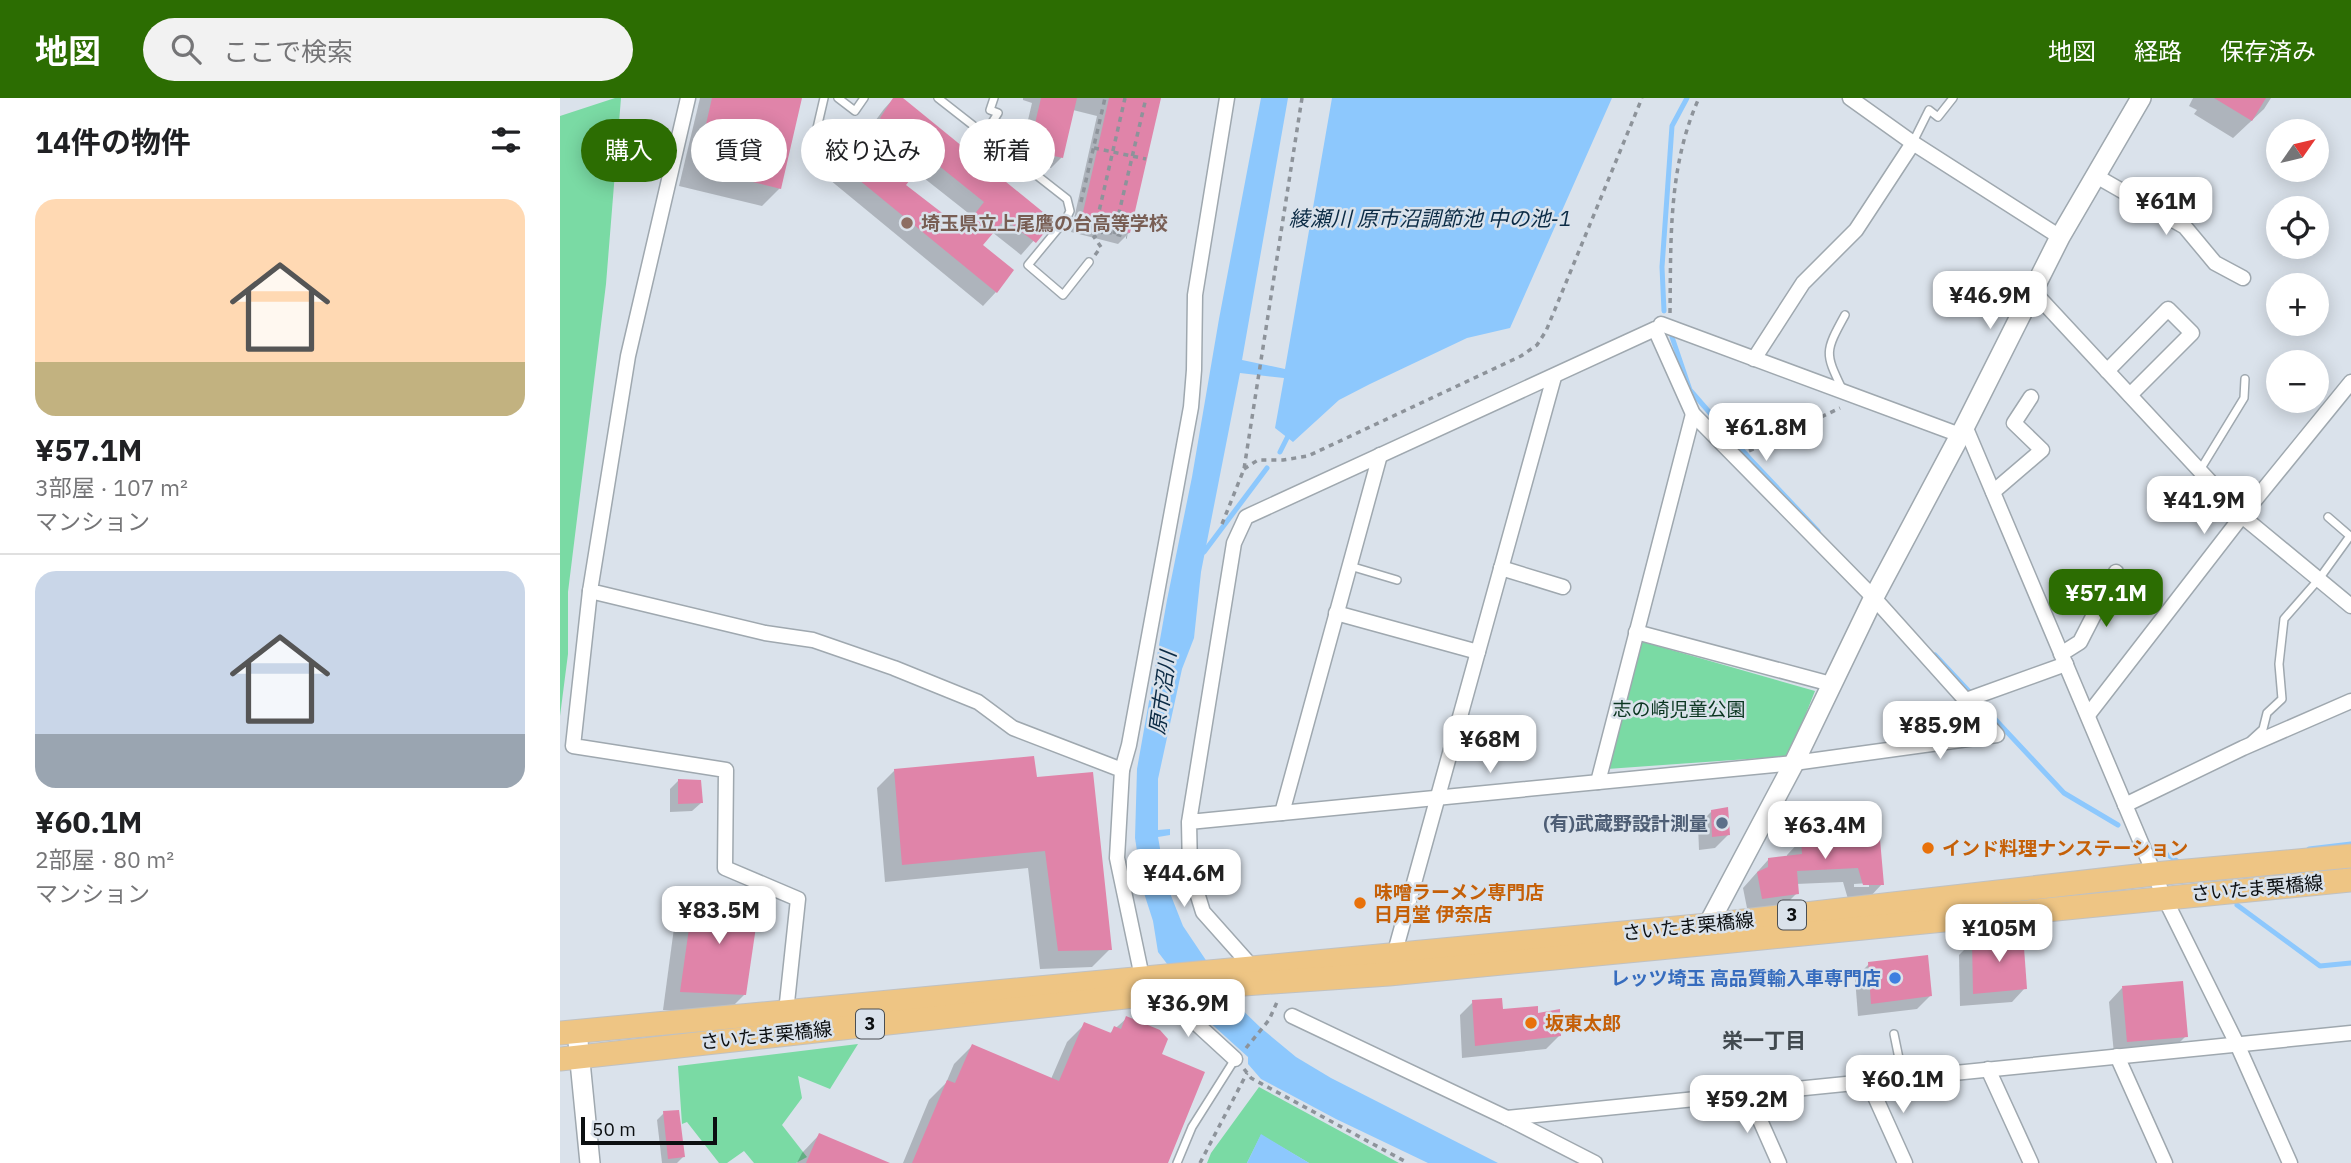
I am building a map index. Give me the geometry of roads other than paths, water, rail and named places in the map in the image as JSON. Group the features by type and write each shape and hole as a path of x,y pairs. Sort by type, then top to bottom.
{"main road":[{"name":"さいたま栗橋線","path":"1710,934 2154,874 2351,856"},
{"name":"さいたま栗橋線","path":"1243,974 1391,964 2351,880"},
{"name":"3","path":"1173,987 1243,974"},
{"name":"さいたま栗橋線","path":"569,1032 1142,977 1173,987"},
{"name":"さいたま栗橋線","path":"570,1058 1173,987"}],"street":[{"path":"688,98 628,356 590,590 573,746 726,770 725,868 798,899 786,1012"},
{"path":"1142,977 1117,859 1122,770 1191,407 1195,295 1227,98"},
{"path":"1850,98 1913,143 2060,237"},
{"path":"1710,934 1876,594 2060,237 2141,98"},
{"path":"1754,359 1803,283 1856,230 1913,143"},
{"path":"2096,176 2185,227 2215,264 2243,278"},
{"path":"2033,291 2242,516 2351,606"},
{"path":"2107,371 2168,309 2192,333 2130,395"},
{"path":"1661,324 1861,399 1962,430 1993,492 2164,897 2237,1044 2290,1163"},
{"path":"1189,822 1794,763 1997,735 1972,698 1876,594 1693,414 1655,329 1246,517 1234,543 1189,822 1190,870 1203,912 1243,974"},
{"path":"1391,964 1554,377"},
{"path":"2088,715 2242,516 2351,382"},
{"path":"1993,492 2042,450 2014,423 2031,397"},
{"path":"1598,782 1693,414"},
{"path":"1282,813 1380,455"},
{"path":"1501,568 1563,587"},
{"path":"1972,698 2064,659 2080,642 2116,572"},
{"path":"590,590 765,633 813,640 894,668 978,702 1013,728 1122,770"},
{"path":"1336,613 1478,652"},
{"path":"1636,632 1831,684"},
{"path":"2125,805 2243,748 2351,701"},
{"path":"1173,987 1238,1056"},
{"path":"1293,1016 1595,1163"},
{"path":"569,1032 570,1058 590,1163"},
{"path":"1507,1118 2351,1033"},
{"path":"2117,1056 2165,1163"},
{"path":"1988,1069 2031,1163"},
{"path":"1868,1081 1905,1163"},
{"path":"1748,1093 1779,1163"}],"lane":[{"path":"819,119 824,98"},
{"path":"838,98 855,111 864,98"},
{"path":"994,98 990,110 998,113 994,119"},
{"path":"1913,143 1929,110 1938,117 1953,98"},
{"path":"944,100 967,119"},
{"path":"1046,182 1062,195 1070,211 1028,265 1063,295 1089,262"},
{"path":"1843,392 1828,360 1831,340 1845,315"},
{"path":"2200,470 2244,398 2245,379"},
{"path":"2243,748 2263,729 2267,713 2282,699 2279,664 2284,619 2319,579 2350,536 2328,517"},
{"path":"1349,566 1397,580"},
{"path":"1894,1034 1903,1078"},
{"path":"1177,1163 1192,1127 1238,1056"}],"water":[{"name":"綾瀬川 原市沼調節池 中の池-1","path":"1261,98 1288,98 1242,360 1285,369 1332,98 1612,98 1510,328 1467,338 1339,400 1293,442 1275,428 1284,378 1240,373 1201,572 1194,638 1182,669 1158,779 1158,830 1170,829 1170,835 1158,837 1166,883 1183,926 1234,1002 1296,1057 1331,1078 1498,1163 1428,1163 1261,1079 1248,1064 1248,1057 1195,1009 1197,1003 1158,952 1153,921 1143,890 1135,838 1137,769"},
{"path":"1261,1134 1309,1163 1247,1163"}],"waterway":[{"path":"1664,311 1662,267 1672,126 1687,98"},
{"path":"1672,337 1690,390 1818,531"},
{"path":"1280,452 1290,432"},
{"path":"1204,552 1267,468"},
{"path":"1935,655 2064,793 2118,825"},
{"path":"2309,849 2351,844"},
{"path":"2160,850 2182,864"},
{"path":"2237,905 2320,966 2351,963"}],"place":[{"name":"埼玉県立上尾鷹の台高等学校","path":"907,223"},
{"name":"(有)武蔵野設計測量","path":"1722,823"},
{"name":"インド料理ナンステーション","path":"1928,848"},
{"name":"味噌ラーメン専門店 日月堂 伊奈店","path":"1360,903"},
{"name":"レッツ埼玉 高品質輸入車専門店","path":"1895,978"},
{"name":"坂東太郎","path":"1531,1023"}],"district":[{"name":"栄一丁目","path":"1764,1041"}],"water label":[{"name":"原市沼川","path":"1163,693"}],"park label":[{"name":"志の崎児童公園","path":"1679,709"}]}
